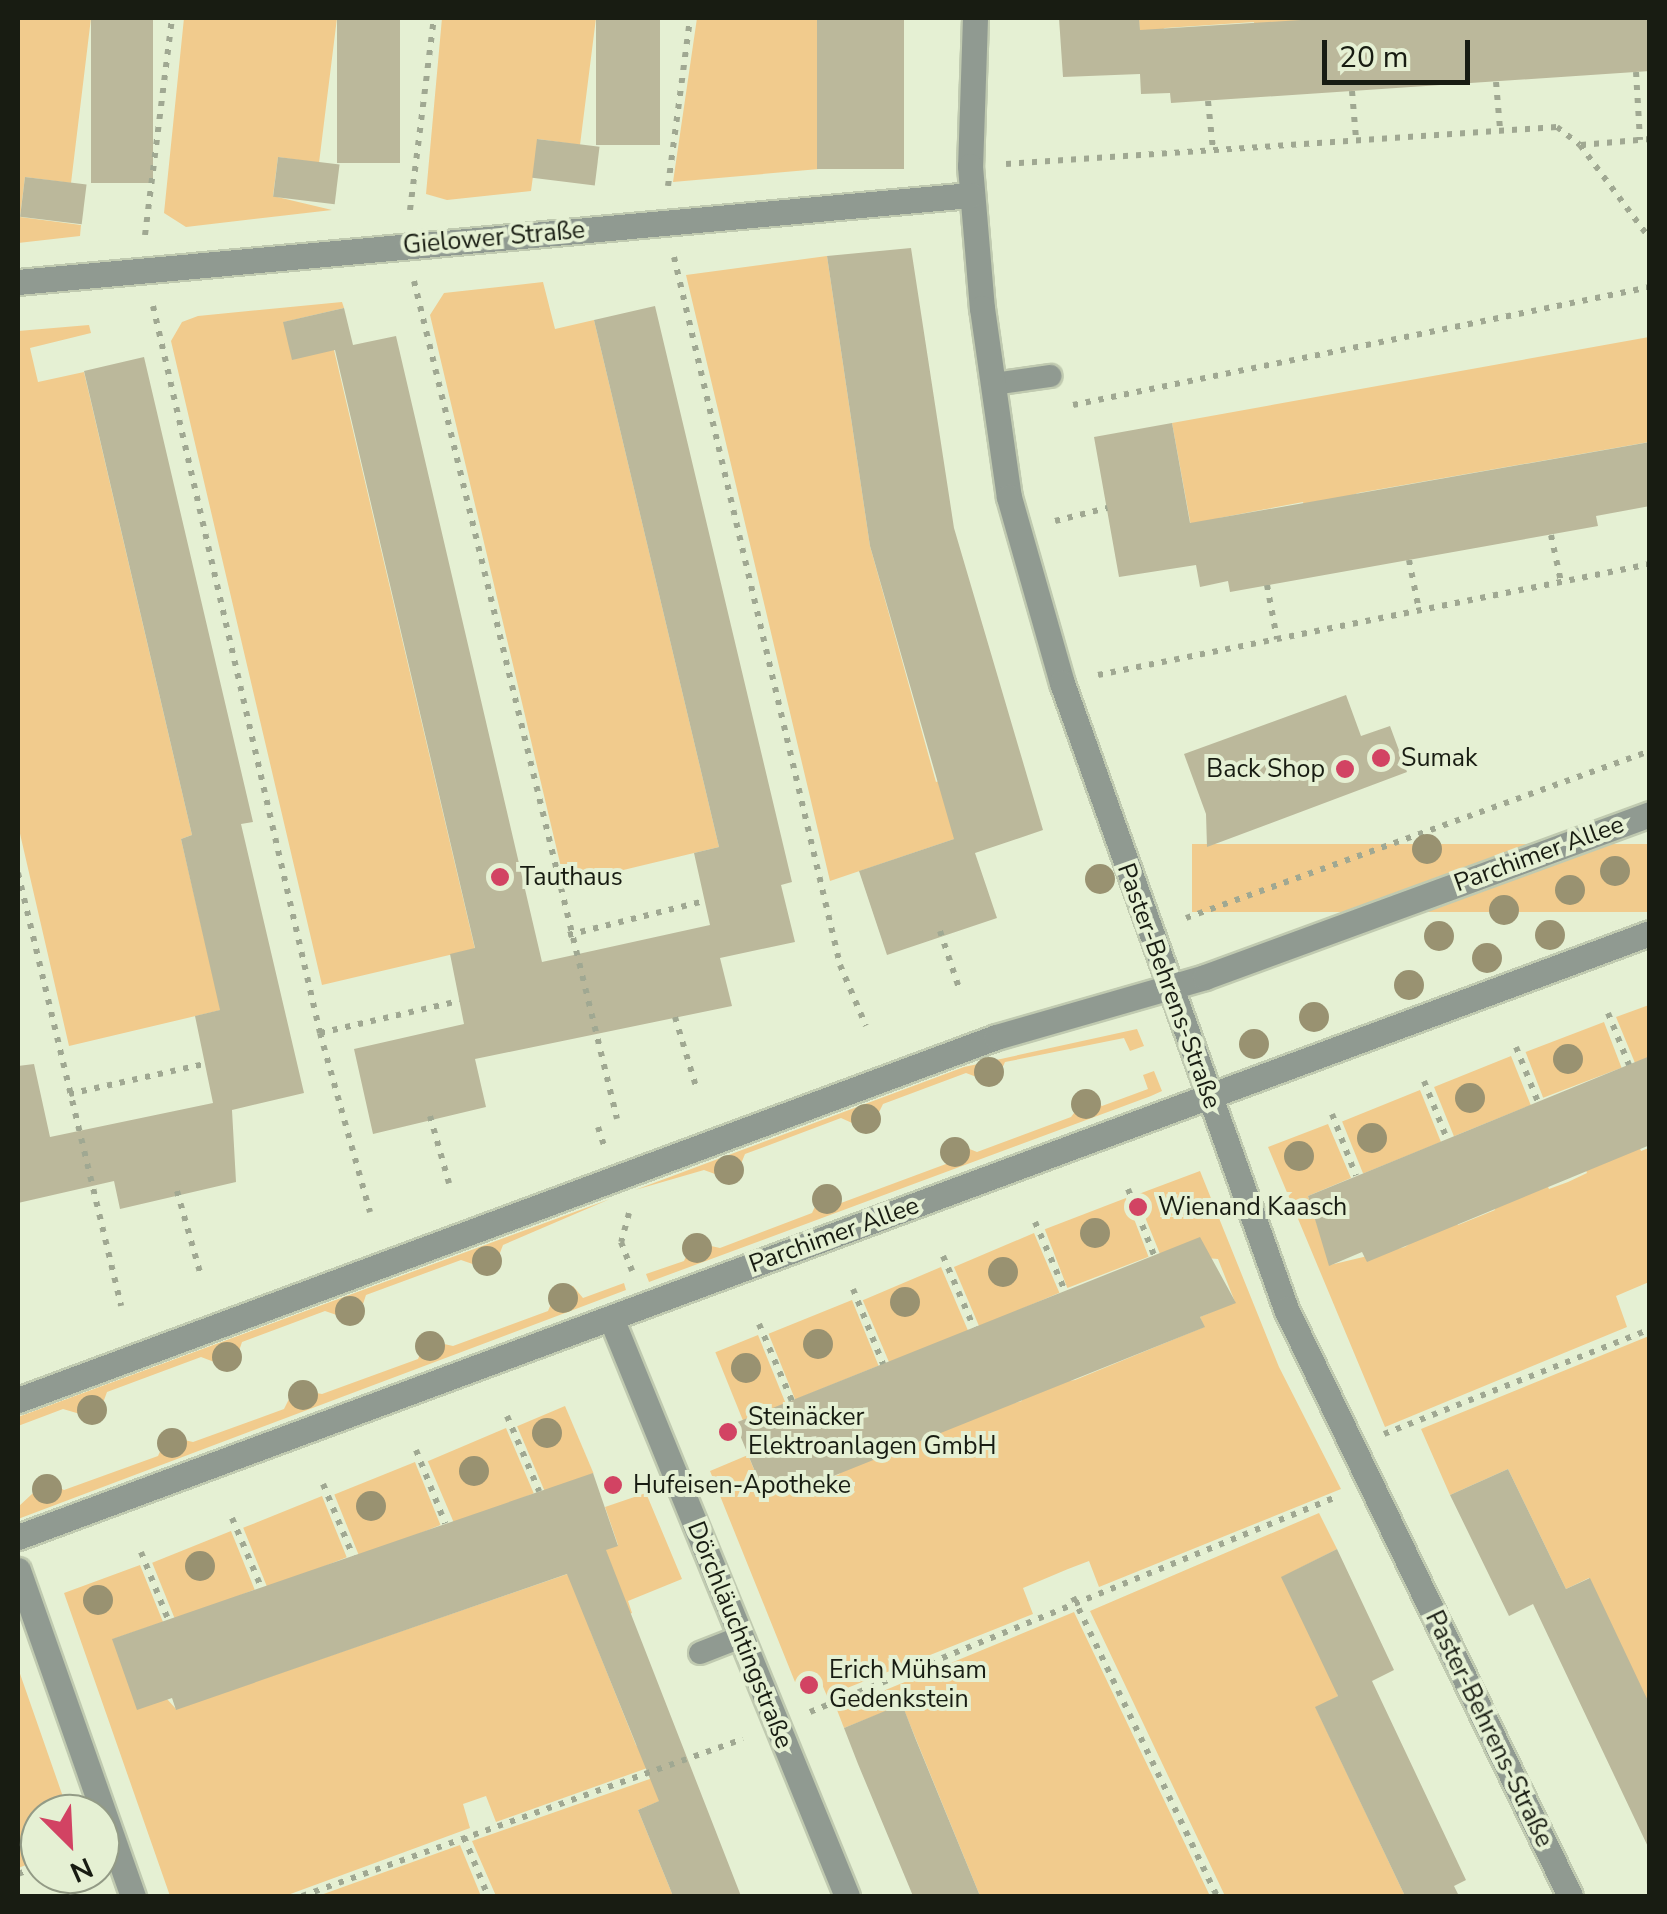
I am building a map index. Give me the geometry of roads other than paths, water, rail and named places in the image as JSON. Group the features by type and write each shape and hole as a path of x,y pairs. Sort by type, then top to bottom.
{"street":[{"name":"Paster-Behrens-Straße","path":"975,18 971,195 992,384 1009,497 1062,683 1286,1309 1570,1896"},
{"name":"Gielower Straße","path":"18,282 971,195"},
{"name":"Parchimer Allee","path":"18,1400 996,1037 1168,988 1650,814"},
{"name":"Parchimer Allee","path":"18,1537 1650,933"},
{"name":"Dörchläuchtingstraße","path":"610,1318 847,1896"},
{"path":"18,1570 132,1896"}],"lane":[{"path":"992,384 1050,376"},
{"path":"700,1653 741,1637"}],"place":[{"name":"Sumak","path":"1381,758"},
{"name":"Back Shop","path":"1345,769"},
{"name":"Tauthaus","path":"500,877"},
{"name":"Wienand Kaasch","path":"1138,1207"},
{"name":"Steinäcker Elektroanlagen GmbH","path":"728,1432"},
{"name":"Hufeisen-Apotheke","path":"613,1485"},
{"name":"Erich Mühsam Gedenkstein","path":"809,1685"}]}
